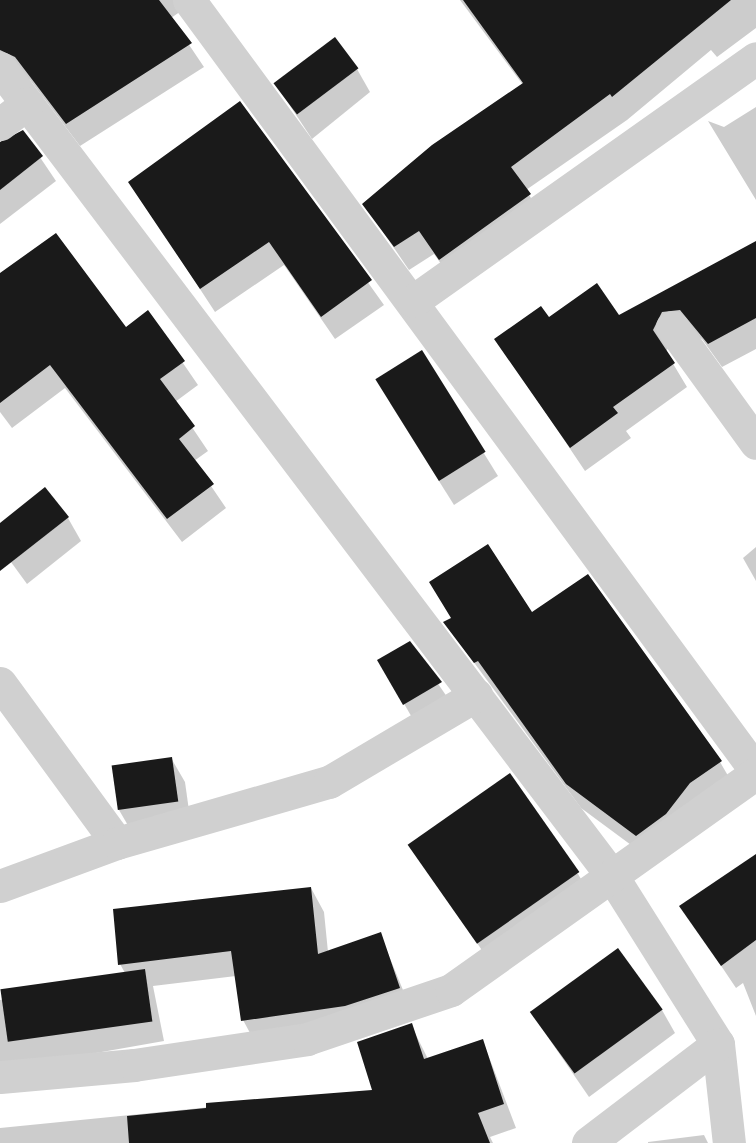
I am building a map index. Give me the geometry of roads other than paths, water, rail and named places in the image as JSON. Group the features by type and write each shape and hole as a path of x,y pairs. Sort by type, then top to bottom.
{"street":[{"path":"0,1077 134,1065 307,1039 451,990 756,772 413,301 189,0"},
{"path":"413,301 756,58"},
{"path":"0,68 612,876 718,1044 729,1143"},
{"path":"0,123 27,104"},
{"path":"672,327 756,443"},
{"path":"0,683 117,843"},
{"path":"0,886 117,843 328,782 476,695"},
{"path":"588,1143 718,1044"}]}
